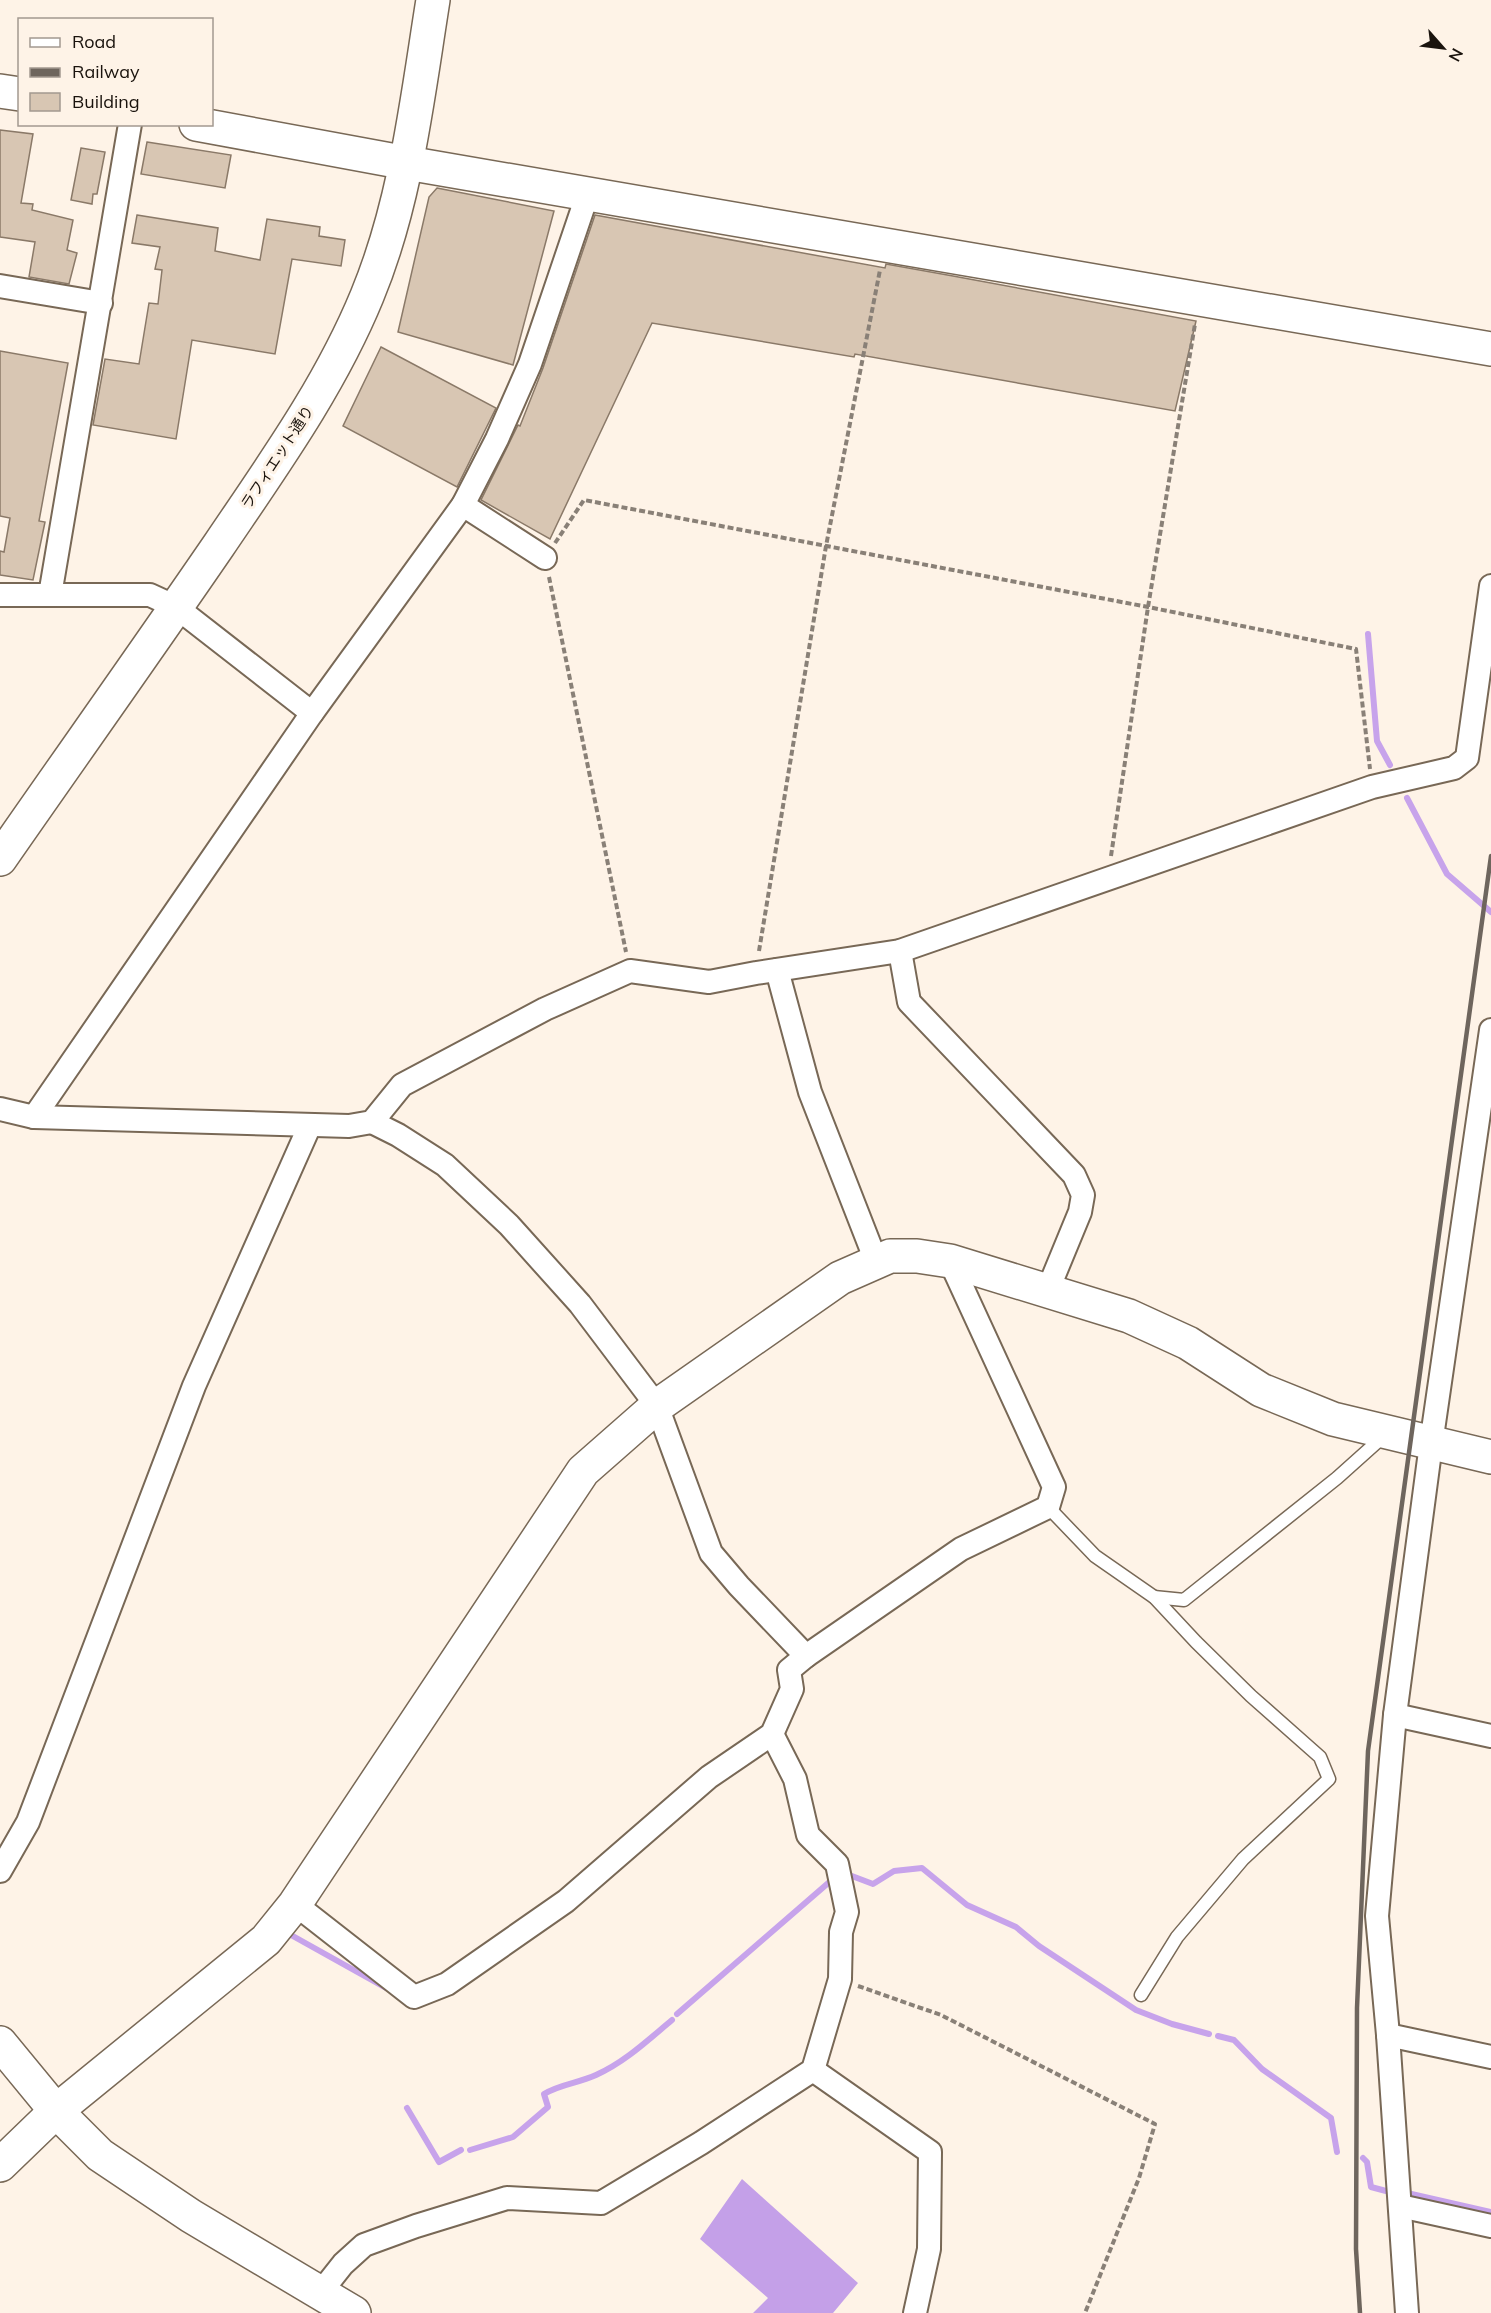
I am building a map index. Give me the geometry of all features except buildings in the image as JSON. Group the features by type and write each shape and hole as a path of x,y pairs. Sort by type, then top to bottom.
{"street":[{"name":"ラフィエット通り","path":"0,859 291,440 346,343 368,295 385,245 407,163 433,0"},
{"path":"0,91 18,94"},
{"path":"50,594 130,126"},
{"path":"207,126 407,163 1491,349"},
{"path":"34,1117 312,713 463,505 497,439 530,364 588,194"},
{"path":"0,286 101,303"},
{"path":"463,505 545,558"},
{"path":"372,1122 402,1085 545,1009 630,971 709,982 900,951 1372,787 1454,768 1467,758 1491,586"},
{"path":"0,595 150,595 176,607 312,713"},
{"path":"900,951 909,1002 1074,1175 1083,1195 1080,1212 1047,1292"},
{"path":"767,971 810,1092 876,1261"},
{"path":"1407,2313 1388,2035 1377,1916 1395,1715 1431,1444 1491,1030"},
{"path":"0,1109 34,1117 349,1126 372,1122 398,1135 445,1166 508,1225 580,1304 657,1406 711,1553 739,1586 807,1656"},
{"path":"0,1871 28,1822 194,1386 310,1125"},
{"path":"0,2165 56,2111 266,1940 295,1904 583,1471 657,1406 840,1278 890,1256 917,1256 950,1261 1129,1316 1188,1343 1261,1389 1333,1419 1491,1457"},
{"path":"295,1904 414,1996 447,1984 566,1901 709,1778 772,1734 792,1689 789,1670 961,1549 1048,1507 1054,1487 950,1261"},
{"path":"1395,1715 1491,1736"},
{"path":"321,2293 343,2264 364,2245 416,2226 507,2198 601,2203 813,2070 840,1979 841,1932 847,1912 837,1864 808,1835 795,1779 772,1734"},
{"path":"1388,2035 1491,2057"},
{"path":"0,2043 56,2111 100,2156 191,2216 354,2313"},
{"path":"813,2070 930,2152 929,2249 915,2313"},
{"path":"1400,2206 1491,2226"}],"lane":[{"path":"1154,1597 1184,1600 1337,1478 1388,1432"},
{"path":"1048,1507 1095,1556 1154,1597 1251,1696 1320,1757 1329,1779 1243,1859 1177,1937 1141,1995"}],"path":[{"path":"767,971 826,546 884,245"},
{"path":"1108,878 1148,607 1199,298"},
{"path":"630,971 545,558 584,500 1148,607 1356,649 1372,787"},
{"path":"840,1979 941,2015 1155,2124 1139,2178 1085,2313"}],"shaded area":[{"path":"742,2179 858,2283 833,2313 753,2313 768,2298 700,2239"}],"waterway":[{"path":"1368,634 1377,741 1390,765"},
{"path":"1407,798 1447,874 1491,912"},
{"path":"844,1873 873,1884 894,1871 922,1868 967,1905 1016,1927 1039,1946 1136,2010 1172,2024 1209,2034"},
{"path":"677,2014 834,1878"},
{"path":"291,1935 386,1988"},
{"path":"470,2150 513,2137 548,2107 544,2094 607,2070 636,2050 672,2020"},
{"path":"1218,2036 1234,2040 1262,2069 1331,2118 1337,2152"},
{"path":"407,2108 439,2162 461,2150"},
{"path":"1363,2158 1367,2162 1371,2187 1386,2191"},
{"path":"1407,2193 1491,2212"}],"railway":[{"path":"1360,2313 1356,2249 1357,2008 1368,1751 1491,856"}]}
